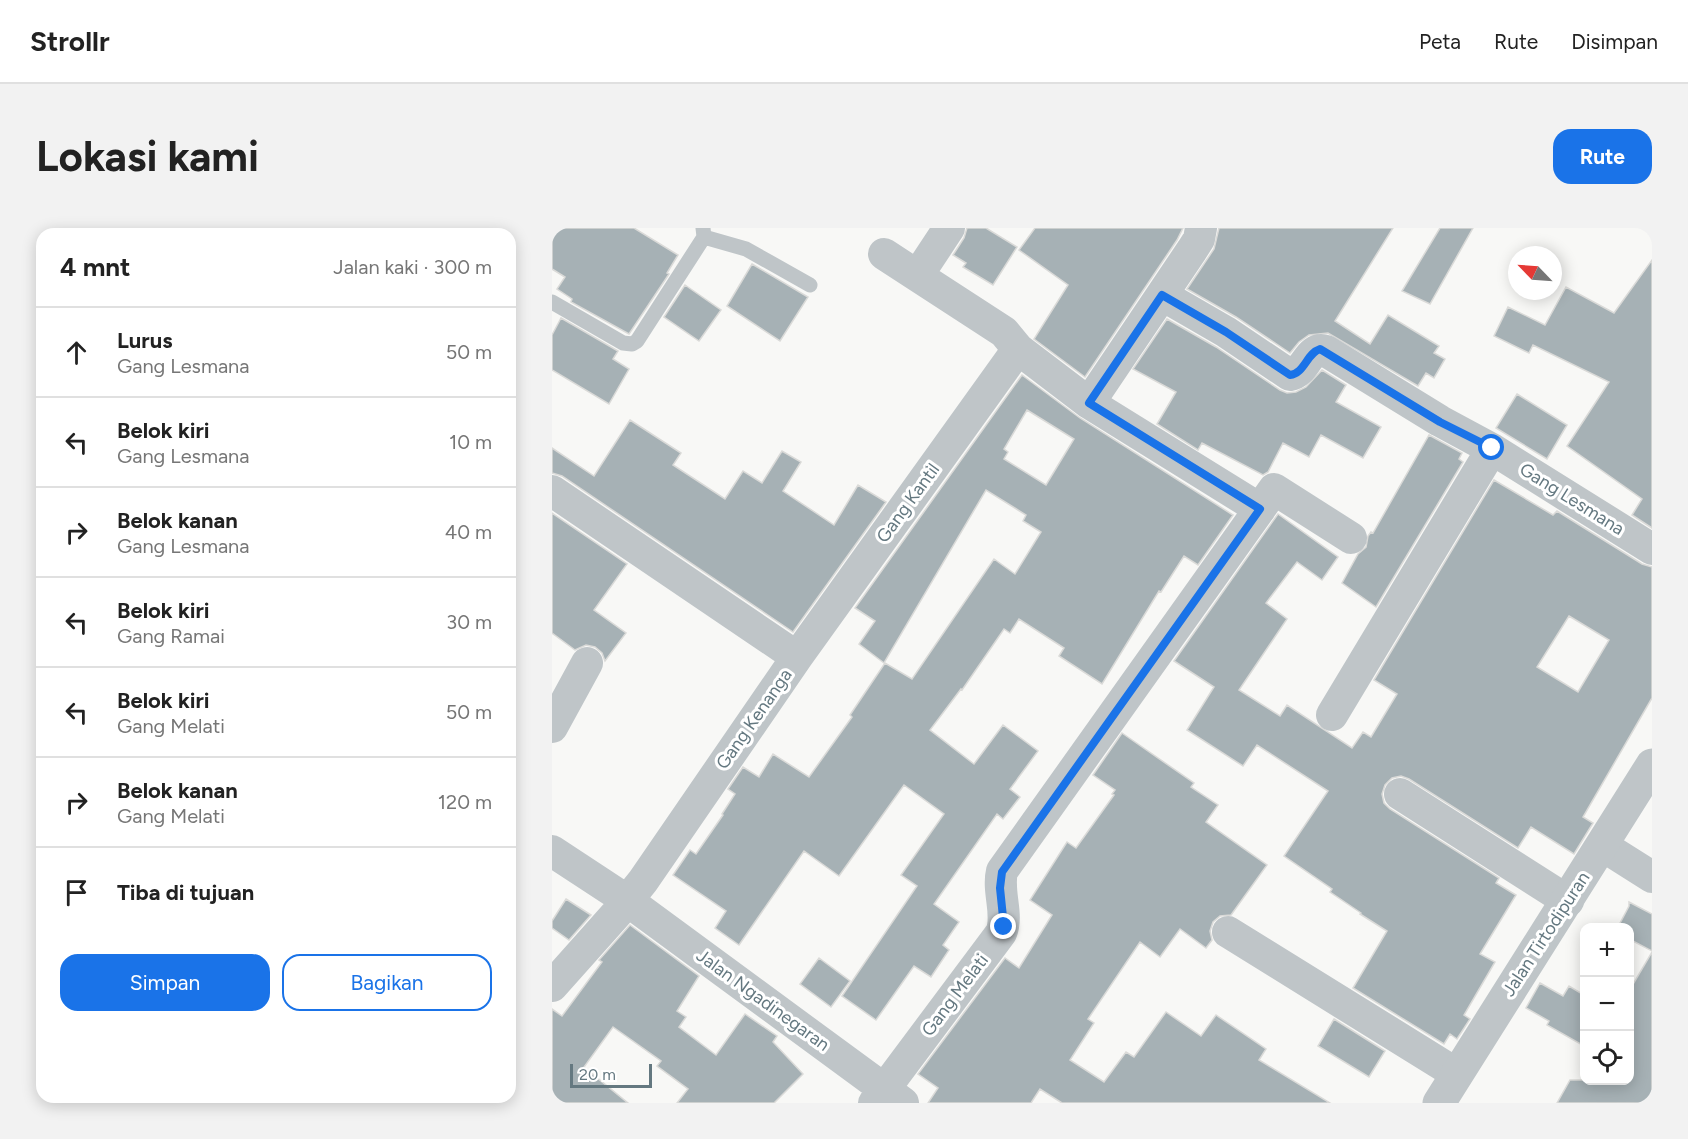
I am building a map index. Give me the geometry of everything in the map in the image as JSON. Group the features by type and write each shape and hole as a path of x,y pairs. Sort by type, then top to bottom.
{"street":[{"path":"918,275 949,228"},
{"path":"1089,403 1199,239 1201,228"},
{"path":"885,254 1004,332 1018,349 1089,403 1260,509"},
{"name":"Gang Lesmana","path":"1162,295 1226,332 1290,375 1298,373 1315,351 1320,349 1440,422 1492,448 1652,549"},
{"name":"Gang Kantil","path":"797,657 1018,349"},
{"path":"1332,716 1492,448"},
{"name":"Gang Melati","path":"887,1098 1000,933 1004,921 1000,888 1002,872 1274,489 1351,538"},
{"name":"Gang Kenanga","path":"552,491 797,657 628,901 552,986"},
{"path":"552,727 587,663"},
{"name":"Jalan Tirtodipuran","path":"1439,1103 1652,765"},
{"path":"1400,794 1568,901"},
{"path":"1603,846 1652,877"},
{"name":"Jalan Ngadinegaran","path":"552,851 628,901 887,1098"},
{"path":"1228,932 1457,1074"}],"lane":[{"path":"552,302 623,343 632,344 637,341 703,232 746,249 810,285"}],"building":[{"path":"552,228 634,228 678,255 667,273 669,274 629,334 571,302 572,299 557,289 565,277 552,269"},
{"path":"967,228 986,228 1017,247 993,285 963,267 966,263 953,255 964,238"},
{"path":"1035,228 1183,228 1085,377 1034,339 1068,285 1019,250"},
{"path":"1219,228 1393,228 1335,321 1370,344 1388,315 1439,346 1434,353 1445,359 1434,378 1426,373 1418,386 1328,333 1309,335 1290,353 1236,317 1187,289 1214,249"},
{"path":"1440,228 1473,228 1430,304 1402,291"},
{"path":"1652,260 1652,528 1632,515 1642,499 1567,446 1609,382 1533,345 1529,353 1494,336 1508,307 1545,325 1559,300 1562,300 1566,287 1614,313"},
{"path":"752,264 808,297 780,341 727,306"},
{"path":"685,285 721,310 699,341 664,317"},
{"path":"561,318 618,351 613,359 629,369 609,404 552,370 552,335"},
{"path":"1167,319 1216,347 1287,393 1306,387 1322,370 1346,385 1336,402 1381,427 1363,458 1321,435 1309,457 1283,443 1268,472 1263,475 1202,443 1198,450 1157,424 1176,392 1133,369"},
{"path":"1022,375 1080,418 1233,515 1198,565 1184,556 1161,592 1159,591 1102,684 1059,656 1064,648 1019,619 1010,633 1004,629 962,690 930,730 974,764 1003,725 1038,751 1010,789 1020,797 1003,819 997,814 934,904 959,922 943,945 949,950 931,977 914,966 876,1020 842,996 917,886 901,875 944,814 904,785 839,876 804,851 739,945 715,928 726,911 673,875 690,850 696,854 723,815 735,794 728,789 743,767 759,777 773,754 809,777 852,717 850,715 885,663 912,679 994,559 1015,574 1041,532 1023,521 1026,515 986,490 884,663 859,644 875,621 855,608","holes":["1027,410 1074,439 1046,485 1004,459 1008,452 1004,449"]},
{"path":"1517,394 1567,425 1547,459 1496,428"},
{"path":"630,420 681,453 673,465 725,499 743,471 762,483 782,451 801,462 783,491 834,525 858,485 886,502 793,632 562,476 552,473 552,448 594,476"},
{"path":"1429,435 1462,453 1459,459 1463,462 1376,607 1342,583 1358,554 1366,547 1368,536 1371,532 1373,533"},
{"path":"1494,480 1553,515 1557,511 1642,564 1652,567 1652,698 1583,817 1593,823 1574,854 1531,827 1518,848 1401,776 1392,778 1385,785 1382,794 1384,803 1390,809 1499,878 1496,883 1516,895 1480,954 1495,962 1464,1015 1470,1019 1457,1039 1450,1034 1444,1044 1353,988 1387,931 1360,914 1330,892 1332,889 1284,856 1328,791 1257,745 1243,766 1187,730 1214,687 1174,661 1278,514 1338,557 1322,580 1297,562 1266,603 1287,619 1239,690 1280,716 1287,705 1352,748 1363,732 1371,737 1397,694 1374,680","holes":["1569,616 1609,640 1578,692 1537,667"]},
{"path":"552,513 627,564 594,610 626,633 605,661 602,653 595,647 586,645 575,650 552,633"},
{"path":"1122,733 1194,783 1191,787 1218,805 1206,822 1267,865 1231,915 1220,916 1213,922 1210,931 1212,940 1206,948 1180,929 1160,957 1140,942 1088,1019 1094,1023 1070,1060 1104,1082 1126,1052 1134,1057 1166,1012 1201,1036 1216,1015 1266,1049 1259,1060 1330,1103 1062,1103 1040,1089 1031,1103 928,1103 938,1088 918,1074 1005,958 1019,968 1052,915 1030,900 1067,842 1076,848 1114,795 1112,794 1115,790 1093,775"},
{"path":"566,899 591,915 569,940 552,928 552,921"},
{"path":"1629,902 1652,914 1652,951 1634,942 1634,923 1620,923"},
{"path":"630,925 699,976 677,1011 686,1017 679,1027 716,1055 745,1014 777,1036 773,1042 803,1074 774,1103 677,1103 688,1089 657,1066 661,1061 613,1027 584,1067 628,1103 552,1103 552,1009 562,1016 602,962 599,960"},
{"path":"1652,952 1652,1103 1557,1103 1570,1080 1580,1080 1580,1085 1634,1085 1634,983"},
{"path":"819,958 850,981 831,1007 800,984"},
{"path":"1540,983 1563,996 1569,986 1580,993 1580,1044 1547,1025 1549,1021 1526,1008"},
{"path":"1334,1019 1385,1051 1369,1077 1318,1046"}],"route":[{"path":"1004,927 1000,888 1002,872 1260,509 1089,403 1162,295 1226,332 1290,375 1298,373 1315,351 1320,349 1326,351 1440,422 1492,448"}]}
